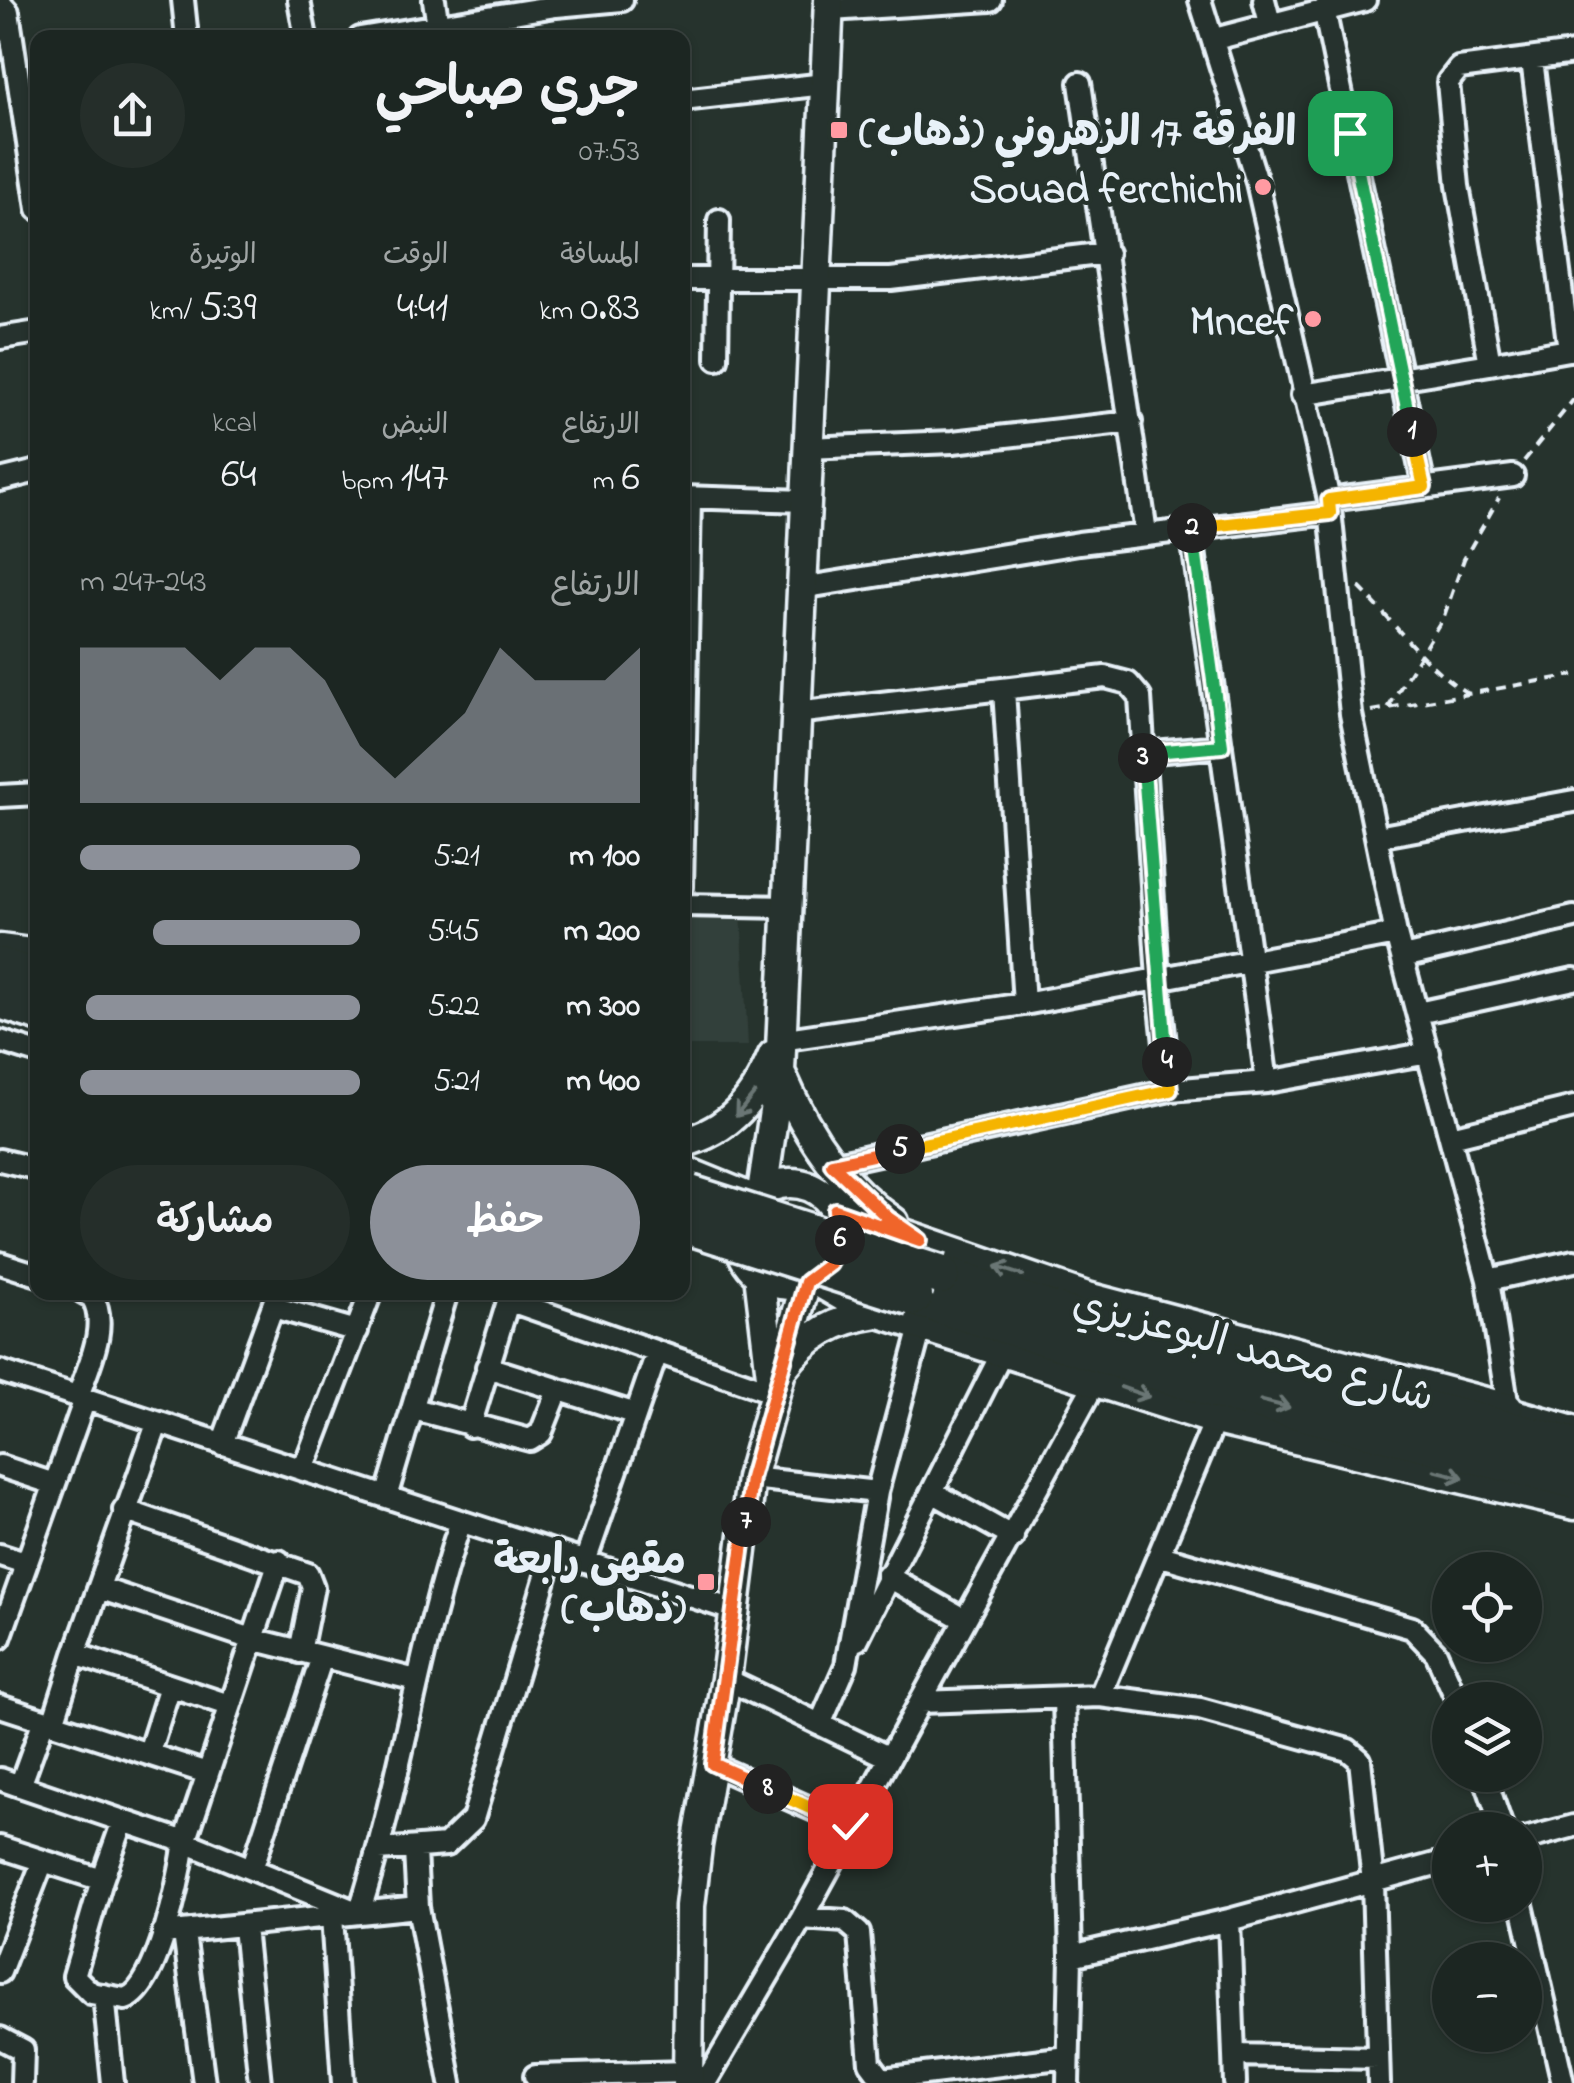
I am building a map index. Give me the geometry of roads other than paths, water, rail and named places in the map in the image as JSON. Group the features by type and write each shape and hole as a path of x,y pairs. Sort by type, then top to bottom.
{"highway":[{"path":"0,967 30,976"},
{"path":"0,1003 30,1010"},
{"path":"690,1203 925,1299"},
{"name":"شارع محمد البوعزيزي","path":"925,1299 1130,1336 1570,1429"},
{"name":"شارع محمد البوعزيزي","path":"925,1299 1574,1500"}],"main road":[{"path":"772,1392 754,1268 740,1230 757,1196 779,1081 830,5"},
{"path":"0,949 30,953"},
{"path":"0,1003 30,1019"},
{"path":"690,1140 716,1130 747,1105 780,1040"},
{"path":"779,1081 832,1164 873,1206 920,1240"},
{"path":"693,2079 690,1906 736,1612 751,1478 772,1392 809,1281 836,1254 841,1232 779,1081"},
{"path":"690,1201 757,1196 774,1186 800,1184 829,1203 920,1240 1087,1297 1508,1408"},
{"path":"690,1244 754,1268 782,1284 809,1281 878,1312"},
{"path":"772,1392 782,1371 812,1336 844,1320 925,1299 1003,1351 1215,1420 1574,1500"}],"street":[{"path":"182,0 186,30"},
{"path":"299,0 305,30"},
{"path":"434,0 438,26"},
{"path":"412,30 556,3 622,0"},
{"path":"830,5 992,0"},
{"path":"1200,0 1216,39 1257,182 1330,506 1351,714 1396,934 1488,1280 1508,1408 1570,1429"},
{"path":"1264,0 1270,23"},
{"path":"1216,39 1364,0"},
{"path":"0,3 8,12 10,100 30,177"},
{"path":"1324,8 1424,487"},
{"path":"1490,364 1458,186 1448,82 1459,68 1574,53"},
{"path":"1302,395 1571,350 1532,60"},
{"path":"1080,83 1108,253 1146,534"},
{"path":"690,99 826,84"},
{"path":"716,359 718,220"},
{"path":"690,280 818,282 967,272 1108,253"},
{"path":"0,338 30,333"},
{"path":"806,448 953,442 1130,422"},
{"path":"0,480 30,474"},
{"path":"801,588 1513,476"},
{"path":"690,498 805,501"},
{"path":"1190,528 1267,1082"},
{"path":"795,713 1105,677 1128,683 1140,697 1158,979 1170,1090"},
{"path":"1004,690 1024,1004"},
{"path":"1143,753 1222,746"},
{"path":"0,796 30,794"},
{"path":"1376,837 1574,801"},
{"path":"690,905 786,907"},
{"path":"1403,957 1574,917"},
{"path":"780,1040 1024,1004 1396,934"},
{"path":"1418,1013 1574,979"},
{"path":"0,1040 30,1051"},
{"path":"832,1164 1170,1090 1267,1082 1429,1053"},
{"path":"1452,1137 1574,1108"},
{"path":"0,1160 30,1168"},
{"path":"1488,1280 1574,1260"},
{"path":"0,1264 30,1273"},
{"path":"846,1664 877,1492 925,1299"},
{"path":"2,1626 82,1398 98,1336 93,1300"},
{"path":"222,1444 275,1300 357,1330"},
{"path":"303,1470 368,1300"},
{"path":"386,1497 445,1300"},
{"path":"470,1426 509,1300"},
{"path":"520,1300 772,1392"},
{"path":"821,1722 888,1576 934,1493 1003,1351"},
{"path":"585,1562 657,1353"},
{"path":"487,1368 636,1414"},
{"path":"0,1371 736,1612"},
{"path":"535,2076 693,2079 802,1918 1097,1379"},
{"path":"414,1409 470,1426 536,1439 558,1390"},
{"path":"1100,1696 1215,1420"},
{"path":"157,1424 48,1722 10,1782 185,1842 359,1912"},
{"path":"0,1466 54,1484"},
{"path":"751,1478 877,1492"},
{"path":"934,1493 1013,1538"},
{"path":"124,1510 279,1561 312,1580 300,1652"},
{"path":"359,1912 379,1850 436,1595 461,1521"},
{"path":"379,1850 416,1851 446,1845 473,1819 553,1553"},
{"path":"0,1555 25,1563"},
{"path":"1161,1556 1412,1628 1436,1653 1449,1682"},
{"path":"204,2083 174,1933 185,1842 279,1561"},
{"path":"888,1576 965,1620"},
{"path":"99,1588 252,1639 416,1680"},
{"path":"75,1654 229,1705"},
{"path":"252,1869 322,1657"},
{"path":"726,1680 888,1757"},
{"path":"149,1752 170,1686"},
{"path":"920,1702 1100,1696 1219,1714 1354,1754 1361,1767 1373,1882 1379,2083"},
{"path":"1064,1698 1071,1956 1068,2083"},
{"path":"0,1706 207,1772"},
{"path":"713,1764 850,1826"},
{"path":"123,1821 74,1976 84,1989 125,1999 136,1994 174,1933"},
{"path":"1542,1834 1574,1826"},
{"path":"0,1847 102,1880"},
{"path":"416,1851 418,1907 451,2083"},
{"path":"0,1972 43,1861"},
{"path":"1071,1956 1230,1920 1432,1865"},
{"path":"174,1933 418,1907"},
{"path":"332,1916 343,2083"},
{"path":"802,1918 845,1921 859,1933 870,2063 882,2079 1068,2057"},
{"path":"1230,1920 1235,2083"},
{"path":"1526,1922 1563,2083"},
{"path":"244,1927 260,2083"},
{"path":"104,1995 113,2083"},
{"path":"0,2038 23,2050 22,2083"},
{"path":"1234,2055 1378,2058"}],"place":[{"name":"الفرقة 17 الزهروني (ذهاب)","path":"839,130"},
{"name":"Souad ferchichi","path":"1263,187"},
{"name":"Mncef","path":"1313,319"},
{"name":"مقهى رابعة (ذهاب)","path":"706,1582"}]}
